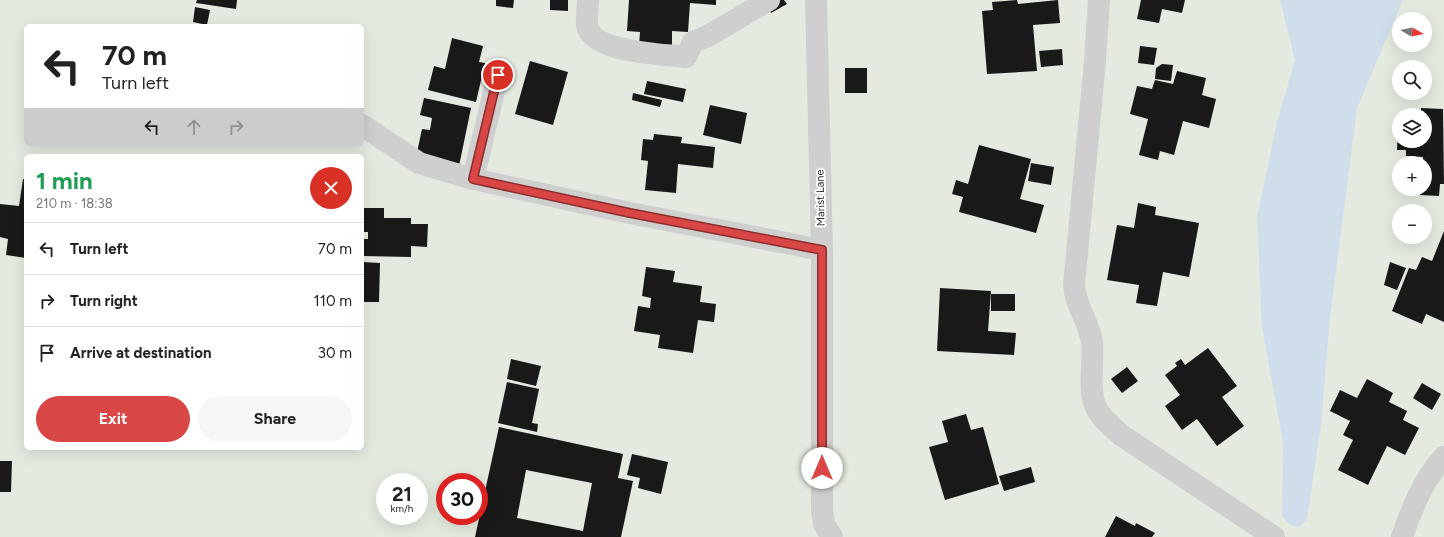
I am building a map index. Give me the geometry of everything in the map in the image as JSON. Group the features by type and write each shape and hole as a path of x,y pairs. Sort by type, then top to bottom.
{"street":[{"path":"588,0 587,26 594,37 616,49 686,57 693,42 708,36 769,0"},
{"name":"Marist Lane","path":"816,0 822,250 822,510 824,524 832,537"},
{"path":"1099,0 1095,61 1074,284 1075,296 1088,326 1092,343 1091,393 1093,402 1100,416 1121,435 1274,537"},
{"path":"473,179 498,75"},
{"path":"364,126 419,164 473,179 630,213 822,250"},
{"path":"1402,537 1410,512 1424,484 1444,457"}],"shaded area":[{"path":"0,0 1444,0 1444,537 0,537"}],"water":[{"path":"1280,0 1403,0 1398,12 1392,12 1392,26 1357,108 1330,318 1321,425 1308,513 1306,520 1300,527 1290,524 1282,516 1283,443 1262,327 1257,217 1277,122 1295,60"}],"building":[{"path":"197,0 237,0 236,9 196,3"},
{"path":"496,0 514,0 513,8 496,6"},
{"path":"550,0 568,0 568,11 550,10"},
{"path":"629,0 716,0 716,5 690,3 688,32 672,31 672,48 639,46 640,32 627,31"},
{"path":"771,0 784,0 787,4 771,13 766,3"},
{"path":"1017,0 1018,4 1058,0 1060,23 1033,25 1037,71 987,74 982,11 993,10 992,2"},
{"path":"1141,0 1185,0 1182,13 1162,9 1159,23 1137,19"},
{"path":"195,7 210,10 207,24 193,22"},
{"path":"452,38 483,46 479,62 485,63 476,102 428,90 434,66 445,69"},
{"path":"1140,46 1157,48 1154,65 1138,63"},
{"path":"1062,49 1063,65 1041,67 1039,51"},
{"path":"530,61 568,72 553,125 515,114"},
{"path":"1162,64 1173,65 1171,81 1155,79 1156,68"},
{"path":"845,68 867,68 867,93 845,93"},
{"path":"1177,71 1206,78 1202,95 1216,99 1209,128 1183,121 1174,155 1160,151 1158,160 1139,155 1148,119 1130,114 1137,86 1152,89 1155,80 1173,84"},
{"path":"647,81 686,89 683,102 644,94"},
{"path":"633,93 662,100 660,107 632,100"},
{"path":"424,98 471,108 459,166 416,157 422,129 430,130 432,118 420,115"},
{"path":"710,105 747,113 741,144 703,135"},
{"path":"1432,108 1443,109 1444,184 1440,184 1439,196 1432,196 1432,156 1406,156 1406,150 1397,150 1397,148 1432,148"},
{"path":"654,134 682,137 681,143 715,147 713,168 678,164 676,193 645,190 648,161 641,160 643,139 653,140"},
{"path":"979,145 1031,159 1020,199 1044,205 1036,233 959,212 963,197 952,194 956,180 968,184"},
{"path":"1031,163 1054,167 1051,185 1028,181"},
{"path":"24,179 24,258 6,255 8,239 0,237 0,204 19,206"},
{"path":"1138,203 1156,207 1155,215 1199,223 1189,277 1163,272 1157,306 1136,303 1139,285 1107,280 1117,225 1134,228"},
{"path":"364,208 384,208 384,218 411,218 411,224 428,224 427,247 411,246 411,257 364,256 364,239 368,239 368,232 364,232"},
{"path":"1444,231 1444,322 1426,314 1422,324 1392,311 1409,268 1416,270 1422,257 1432,261"},
{"path":"364,262 380,263 379,302 364,302"},
{"path":"1390,262 1406,268 1397,290 1384,285"},
{"path":"646,267 675,271 673,282 702,286 700,302 716,304 714,322 698,320 693,353 658,348 660,335 634,331 638,306 650,308 651,298 642,296"},
{"path":"940,288 991,291 988,331 1016,333 1014,355 937,351"},
{"path":"991,294 1015,294 1015,311 991,311"},
{"path":"1208,348 1237,386 1222,397 1244,426 1217,446 1197,419 1182,430 1165,406 1180,395 1165,375 1177,366 1175,363 1181,359 1185,365"},
{"path":"511,359 541,366 536,386 507,379"},
{"path":"1127,367 1138,381 1122,393 1111,379"},
{"path":"1367,379 1393,393 1389,402 1407,411 1403,420 1419,428 1405,455 1387,446 1368,485 1338,470 1353,440 1343,435 1350,421 1330,411 1340,390 1357,398"},
{"path":"507,382 539,389 532,423 538,424 537,432 498,423"},
{"path":"1422,383 1441,394 1432,410 1413,398"},
{"path":"966,414 971,430 983,427 999,484 945,500 929,447 948,442 942,421"},
{"path":"499,427 623,454 618,478 633,481 621,537 475,537 478,525 488,525 488,477","holes":["526,470 592,483 583,531 517,518"]},
{"path":"632,454 668,462 661,494 638,488 640,478 627,475"},
{"path":"0,461 12,461 11,492 0,492"},
{"path":"1031,467 1035,482 1004,491 999,476"},
{"path":"1116,516 1135,526 1136,523 1155,533 1152,537 1105,537"}],"route":[{"path":"498,75 473,179 630,213 822,250 822,468"}]}
